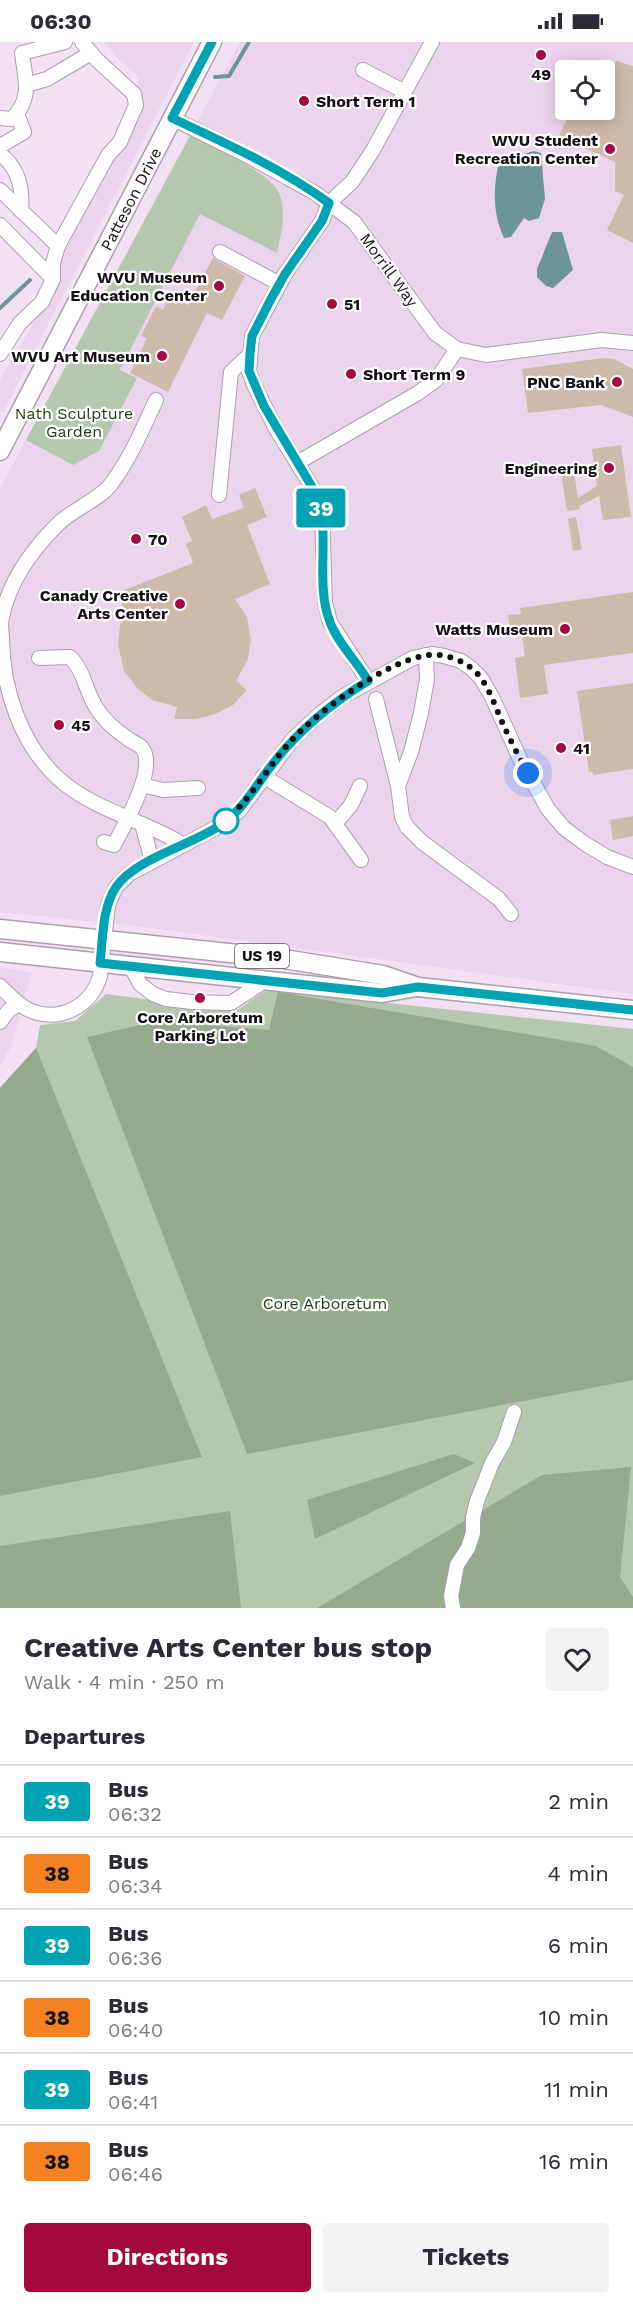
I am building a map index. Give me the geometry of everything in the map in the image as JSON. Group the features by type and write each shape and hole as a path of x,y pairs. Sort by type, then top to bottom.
{"main road":[{"name":"Patteson Drive","path":"0,452 5,428 212,42"},
{"name":"US 19","path":"0,929 278,958 383,975 418,987 633,1010"},
{"name":"US 19","path":"0,952 131,968 382,993 418,987"}],"street":[{"path":"0,118 12,119 17,114 27,93 22,53 65,42"},
{"path":"368,681 330,622 325,602 322,511 318,497 269,416 254,385 249,371 250,354 252,336 280,284 299,252 322,221 329,203 352,182 373,150 432,42"},
{"path":"0,354 19,325 42,302 53,279 52,262 58,246 108,155 120,142 136,105 134,94 86,47 47,79 26,85"},
{"path":"363,70 405,92"},
{"path":"0,146 24,132 17,114"},
{"name":"Morrill Way","path":"172,118 315,193 354,222 435,333 457,349 486,355 602,340 626,343 633,352"},
{"path":"0,154 9,161 20,181 21,211"},
{"path":"0,190 58,246"},
{"path":"0,225 53,279"},
{"path":"220,252 280,284"},
{"path":"0,334 19,325"},
{"path":"297,464 418,393 436,380 457,349"},
{"path":"219,495 231,372 250,354"},
{"path":"156,400 110,486 59,523 31,555 10,591 1,619 2,653 11,702 37,754 59,778 81,795 184,845"},
{"path":"398,786 411,752 421,713 427,679 426,655"},
{"path":"0,986 19,1004 40,1014 70,1012 85,1002 96,987 108,905 116,887 129,874 221,825 239,811 263,776 293,740 342,697 401,663 426,655 444,656 461,661 481,678 548,809 564,828 584,843 607,857 633,867"},
{"path":"39,658 70,657 76,663 89,695 107,723 141,746 146,755 147,765 142,785 128,818 114,845 104,842"},
{"path":"376,699 398,786 399,808 407,827 422,842 499,899 511,914"},
{"path":"263,776 315,807 335,824 361,860"},
{"path":"142,785 163,790 198,788"},
{"path":"335,824 351,805 360,786"},
{"path":"142,824 152,861"},
{"path":"131,968 140,984 153,994 166,999 192,1002 231,1003 266,980"},
{"path":"0,1022 9,1010 19,1004"},
{"path":"453,1608 451,1596 457,1565 468,1548 473,1533 473,1517 477,1502 492,1463 504,1442 514,1412"}],"shaded area":[{"path":"105,42 194,42 3,412 0,411 0,380 60,279 41,267 83,206 138,84 139,77 119,60"},
{"path":"240,42 633,42 633,994 128,925 0,912 0,488"},
{"path":"534,151 541,153 545,199 539,218 529,221 524,218 511,237 504,238 495,202 498,167 520,155"},
{"path":"552,232 562,232 573,270 553,288 546,286 537,277 537,269"},
{"path":"0,968 32,972 11,1047 0,1065"}],"green space":[{"name":"Nath Sculpture Garden","path":"190,136 252,168 279,193 283,208 277,253 200,214 120,370 137,378 99,451 73,465 26,440"},
{"name":"Core Arboretum","path":"266,990 633,1029 633,1608 0,1608 0,1088 36,1048 40,1025 75,1021 106,994 236,1011"},
{"path":"278,992 596,1046 633,1067 633,1380 247,1454 87,1037 157,1021 269,1030"},
{"path":"36,1048 202,1457 0,1496 0,1088"},
{"path":"454,1454 475,1463 315,1539 307,1500"},
{"path":"631,1467 620,1577 633,1597 633,1608 317,1608 542,1475"},
{"path":"230,1511 241,1608 0,1608 0,1546"}],"building":[{"name":"WVU Student Recreation Center","path":"616,61 633,66 633,243 607,230 624,195 615,191 615,162 559,136 566,120 615,120"},
{"name":"WVU Art Museum","path":"213,258 245,276 222,320 207,313 168,392 130,373 147,338 141,336 156,306 163,310 169,296 188,305"},
{"path":"603,358 614,359 633,369 633,417 601,405 528,413 522,369"},
{"name":"Engineering","path":"621,445 631,517 603,520 599,496 580,506 579,504 580,509 567,511 560,467 573,465 578,498 597,486 592,449"},
{"name":"Canady Creative Arts Center","path":"255,488 267,517 247,525 270,584 235,599 247,617 251,640 248,659 236,681 247,690 233,705 215,714 196,719 174,719 177,707 152,700 138,689 124,671 118,644 120,625 125,610 117,593 193,563 186,544 192,541 182,517 206,505 212,519 244,508 239,495"},
{"path":"576,517 582,549 573,551 568,519"},
{"path":"633,592 633,653 544,665 548,694 520,698 515,658 525,656 521,628 510,629 508,615 521,614 520,608"},
{"path":"633,683 633,769 593,775 593,772 589,772 577,691"},
{"path":"633,816 633,836 613,840 610,820"}],"waterway":[{"path":"215,77 229,76 249,42"},
{"path":"0,308 30,280"}],"bus line":[{"name":"39","path":"212,42 172,118 250,157 329,203 322,221 285,274 252,336 249,371 275,427 318,497 324,535 325,602 330,622 368,681 320,714 293,740 263,776 239,811 221,825 129,874 116,887 108,905 100,963 382,993 418,987 633,1010"}],"place":[{"name":"49","path":"541,55"},
{"name":"Short Term 1","path":"304,101"},
{"name":"WVU Student Recreation Center","path":"610,149"},
{"name":"WVU Museum Education Center","path":"219,286"},
{"name":"51","path":"332,304"},
{"name":"WVU Art Museum","path":"162,356"},
{"name":"Short Term 9","path":"351,374"},
{"name":"PNC Bank","path":"617,382"},
{"name":"Engineering","path":"609,468"},
{"name":"70","path":"136,539"},
{"name":"Canady Creative Arts Center","path":"180,604"},
{"name":"Watts Museum","path":"565,629"},
{"name":"45","path":"59,725"},
{"name":"41","path":"561,748"},
{"name":"Core Arboretum Parking Lot","path":"200,998"}],"route":[{"path":"226,821 221,825 239,811 274,762 320,714 342,697 401,663 432,654 461,661 481,678 528,773"}]}
